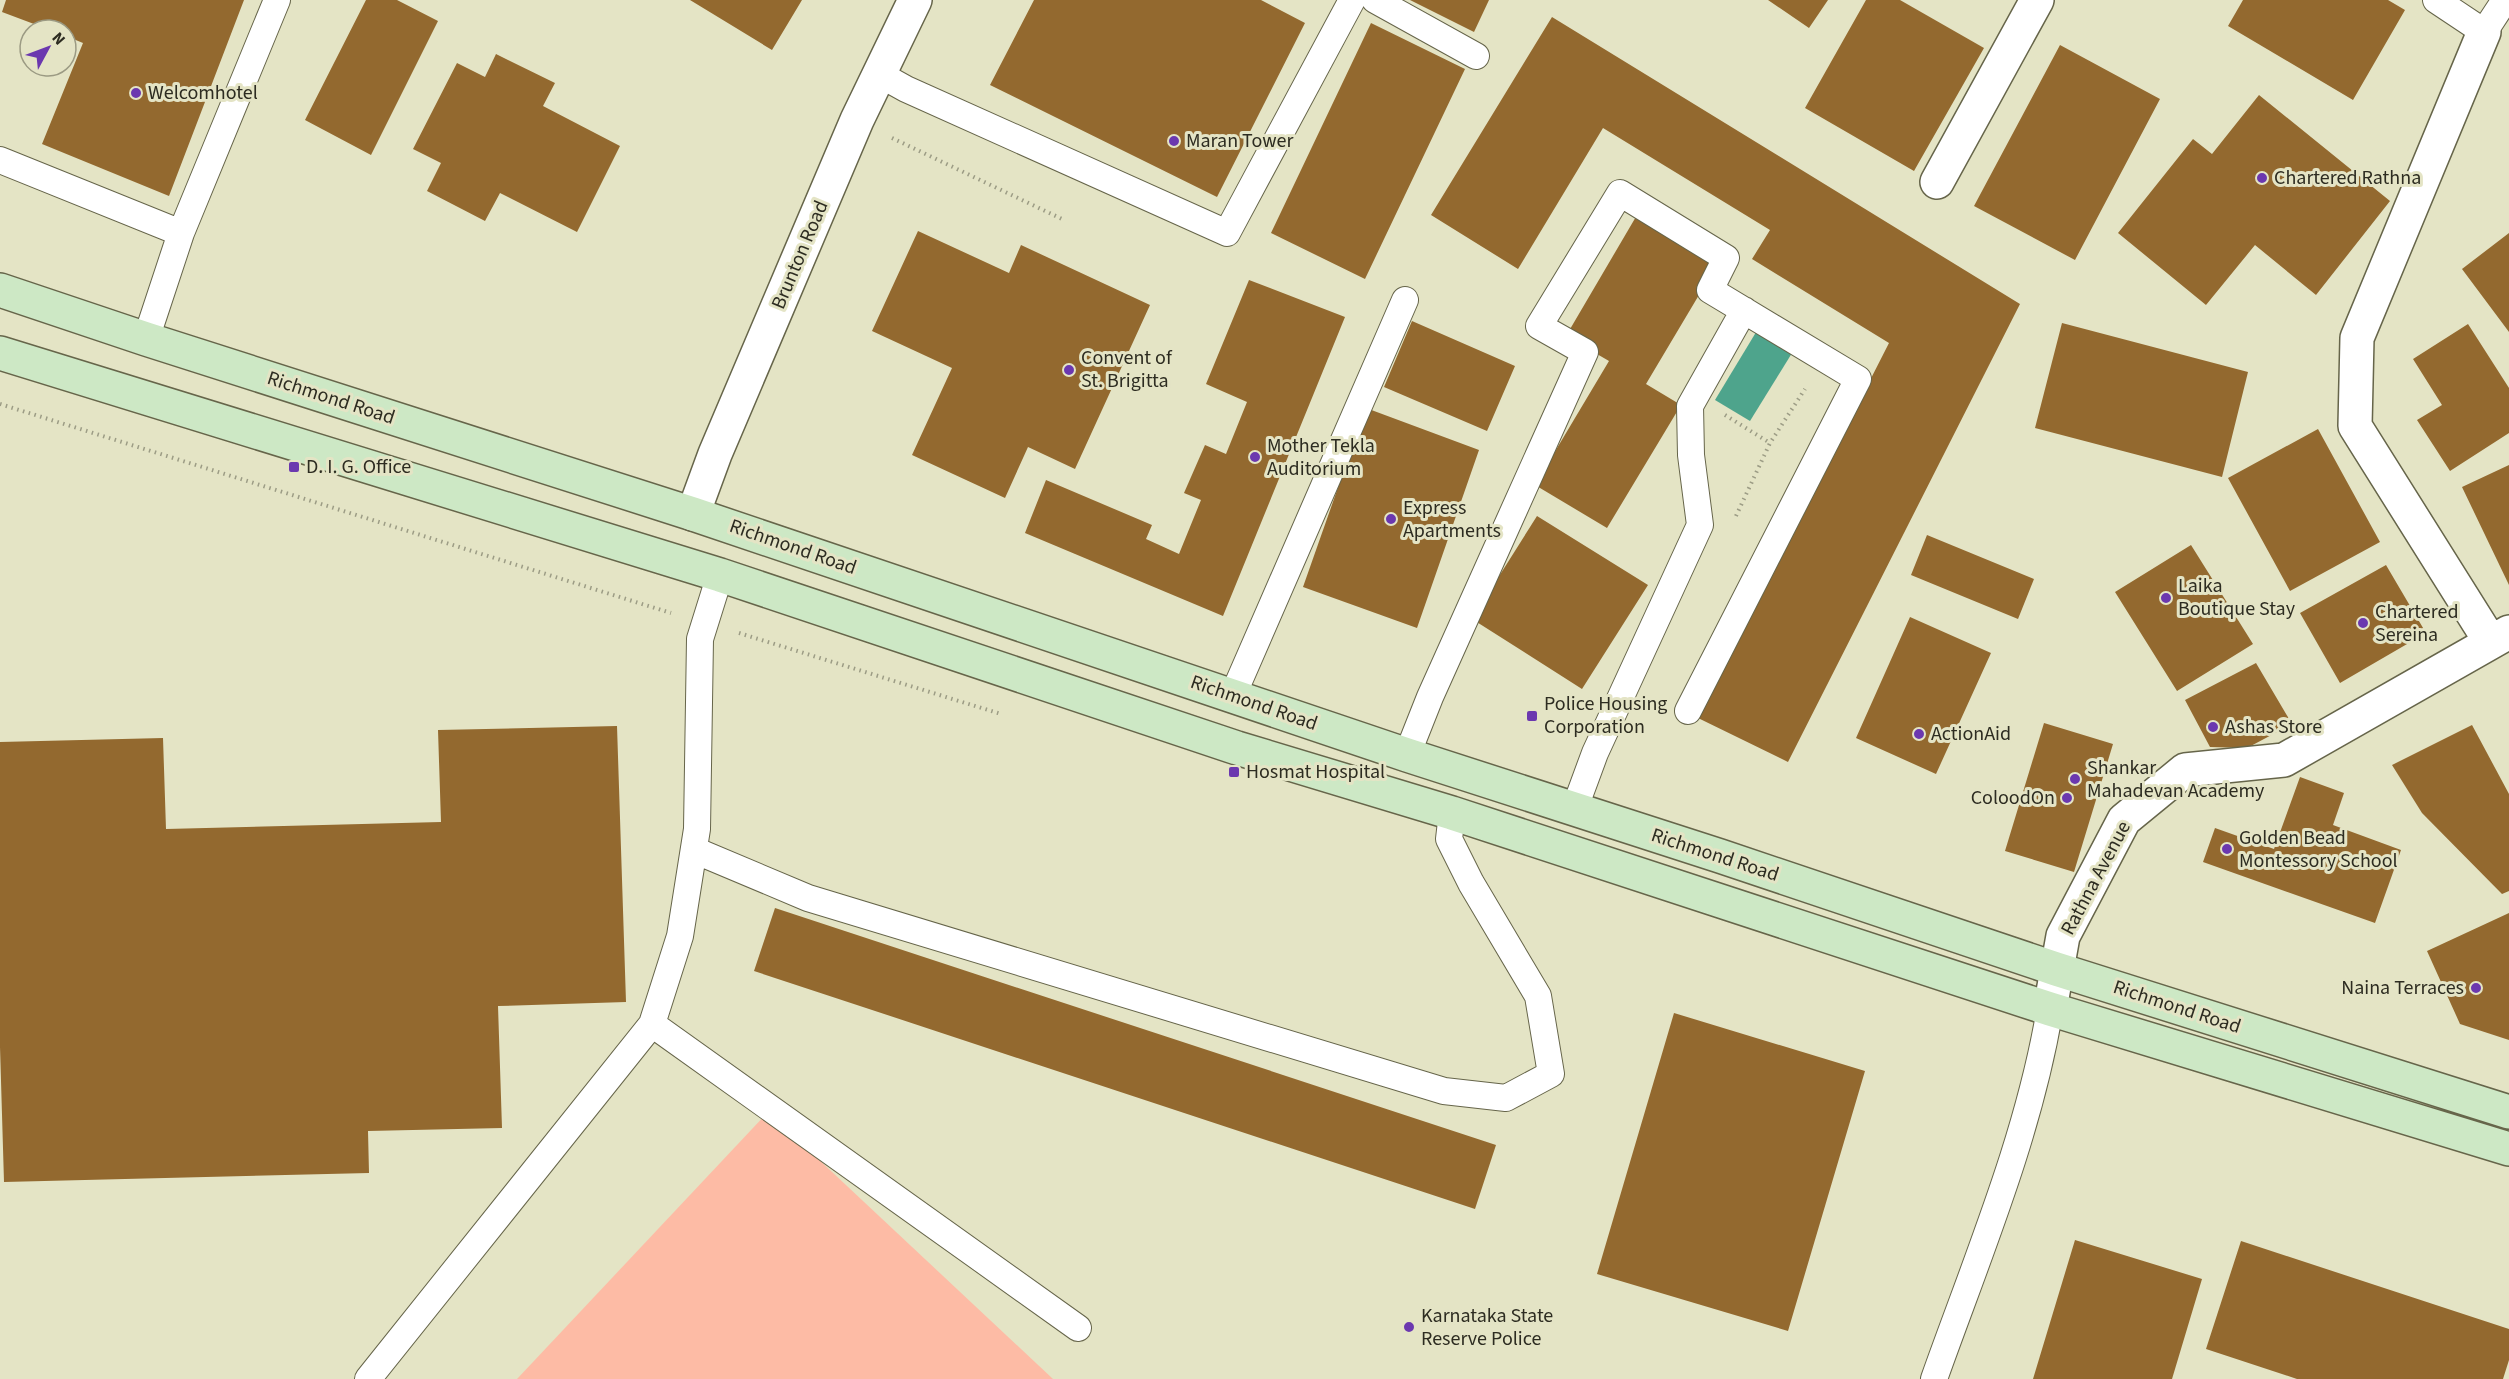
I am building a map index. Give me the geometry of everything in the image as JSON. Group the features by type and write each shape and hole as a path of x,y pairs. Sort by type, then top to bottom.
{"main road":[{"name":"Richmond Road","path":"0,290 693,514 1407,755 1720,856 2056,969 2509,1112"},
{"name":"Richmond Road","path":"0,353 720,575 1237,748 1452,813 2050,1009 2509,1149"},
{"path":"684,565 693,514"},
{"path":"1708,896 1720,856"}],"street":[{"name":"Brunton Road","path":"693,514 725,432 879,74 915,0"},
{"path":"1937,182 2037,0"},
{"path":"2484,32 2357,338 2355,426 2499,637"},
{"name":"Rathna Avenue","path":"2050,1009 2063,936 2124,820 2185,770 2284,760 2499,637"}],"lane":[{"path":"146,339 182,233 277,0"},
{"path":"879,74 906,89 1227,233 1352,0"},
{"path":"1375,0 1476,56"},
{"path":"2436,0 2484,32 2505,0"},
{"path":"0,160 182,233"},
{"path":"1407,755 1430,697 1585,352 1539,326 1620,193 1726,258 1710,290 1858,379 1689,711"},
{"path":"1233,695 1405,300"},
{"path":"1575,810 1595,753 1700,525 1691,455 1690,406 1744,310"},
{"path":"368,1379 652,1024 680,936 694,850 697,829 700,639 720,575"},
{"path":"694,850 808,898 1444,1090 1506,1098 1551,1074 1538,996 1471,883 1449,839 1452,813"},
{"path":"1934,1379 2025,1120 2043,1051 2050,1009"},
{"path":"652,1024 1078,1328"}],"path":[{"path":"895,140 1062,219"}],"shaded area":[{"path":"768,1112 1053,1379 517,1379"}],"water":[{"path":"1761,324 1797,345 1750,421 1715,400"}],"building":[{"name":"Welcomhotel","path":"6,0 244,0 169,196 42,144 69,78 78,78 78,55 83,43 78,41 78,18 18,18 2,12"},
{"path":"366,0 397,0 438,21 371,155 305,120"},
{"path":"690,0 802,0 772,50"},
{"name":"Maran Tower","path":"1034,0 1261,0 1305,23 1217,197 990,85"},
{"path":"1410,0 1489,0 1474,32"},
{"path":"1768,0 1828,0 1809,28"},
{"path":"1866,0 1900,0 1984,48 1914,171 1805,108"},
{"path":"2243,0 2388,0 2405,10 2353,100 2228,26"},
{"path":"1552,17 2020,304 1788,762 1698,718 1889,343 1752,259 1770,230 1603,128 1518,269 1431,215"},
{"path":"1371,23 1465,69 1365,279 1271,233"},
{"path":"2060,45 2160,99 2075,260 1974,206"},
{"path":"496,54 555,83 543,106 620,146 577,232 500,193 485,221 427,191 441,163 413,149 457,63 485,77"},
{"name":"Chartered Rathna","path":"2259,95 2390,201 2316,295 2255,245 2206,305 2118,233 2193,139 2212,154"},
{"path":"1637,215 1718,263 1646,384 1681,405 1607,528 1535,485 1609,361 1566,336"},
{"path":"918,231 1009,273 1021,245 1150,305 1075,469 1028,447 1005,498 912,455 952,368 872,331"},
{"path":"2509,233 2509,332 2462,269"},
{"path":"1249,280 1345,317 1223,616 1025,533 1046,480 1152,525 1146,539 1179,554 1201,500 1184,493 1205,445 1226,454 1247,402 1206,384"},
{"path":"1412,321 1515,366 1487,431 1384,387"},
{"path":"2062,323 2248,372 2222,477 2035,428"},
{"path":"2468,324 2509,388 2509,433 2450,471 2417,420 2442,405 2413,359"},
{"name":"Express Apartments","path":"1366,408 1479,450 1417,628 1303,587"},
{"path":"2318,429 2380,542 2290,591 2228,478"},
{"path":"2509,465 2509,585 2462,487"},
{"path":"1537,516 1648,585 1582,689 1472,619"},
{"path":"1927,535 2034,579 2018,619 1911,575"},
{"path":"2191,545 2253,644 2177,691 2115,592"},
{"name":"Chartered Sereina","path":"2386,565 2426,633 2340,683 2300,613"},
{"path":"1910,617 1991,653 1936,774 1856,738"},
{"path":"2256,663 2292,724 2247,748 2210,747 2185,700"},
{"path":"2044,723 2113,744 2074,872 2005,851"},
{"path":"2472,725 2509,794 2509,891 2502,894 2422,813 2392,765"},
{"path":"617,726 626,1002 498,1006 502,1128 368,1131 369,1173 4,1182 0,1047 0,742 163,738 166,829 441,822 438,730"},
{"path":"2300,777 2344,793 2333,825 2401,850 2375,923 2203,862 2215,828 2274,849"},
{"path":"775,908 1496,1145 1475,1209 754,971"},
{"name":"Naina Terraces","path":"2509,913 2509,1040 2460,1024 2427,951"},
{"path":"1674,1013 1865,1071 1788,1331 1597,1274"},
{"path":"2075,1240 2202,1279 2172,1379 2033,1379"},
{"path":"2241,1241 2509,1329 2509,1360 2503,1379 2297,1379 2206,1349"}],"place":[{"name":"Welcomhotel","path":"136,93"},
{"name":"Maran Tower","path":"1174,141"},
{"name":"Chartered Rathna","path":"2262,178"},
{"name":"Convent of St. Brigitta","path":"1069,370"},
{"name":"Mother Tekla Auditorium","path":"1255,457"},
{"name":"D. I. G. Office","path":"294,467"},
{"name":"Express Apartments","path":"1391,519"},
{"name":"Laika Boutique Stay","path":"2166,598"},
{"name":"Chartered Sereina","path":"2363,623"},
{"name":"Police Housing Corporation","path":"1532,716"},
{"name":"Ashas Store","path":"2213,727"},
{"name":"ActionAid","path":"1919,734"},
{"name":"Hosmat Hospital","path":"1234,772"},
{"name":"Shankar Mahadevan Academy","path":"2075,779"},
{"name":"ColoodOn","path":"2067,798"},
{"name":"Golden Bead Montessory School","path":"2227,849"},
{"name":"Naina Terraces","path":"2476,988"},
{"name":"Karnataka State Reserve Police","path":"1409,1327"}]}
